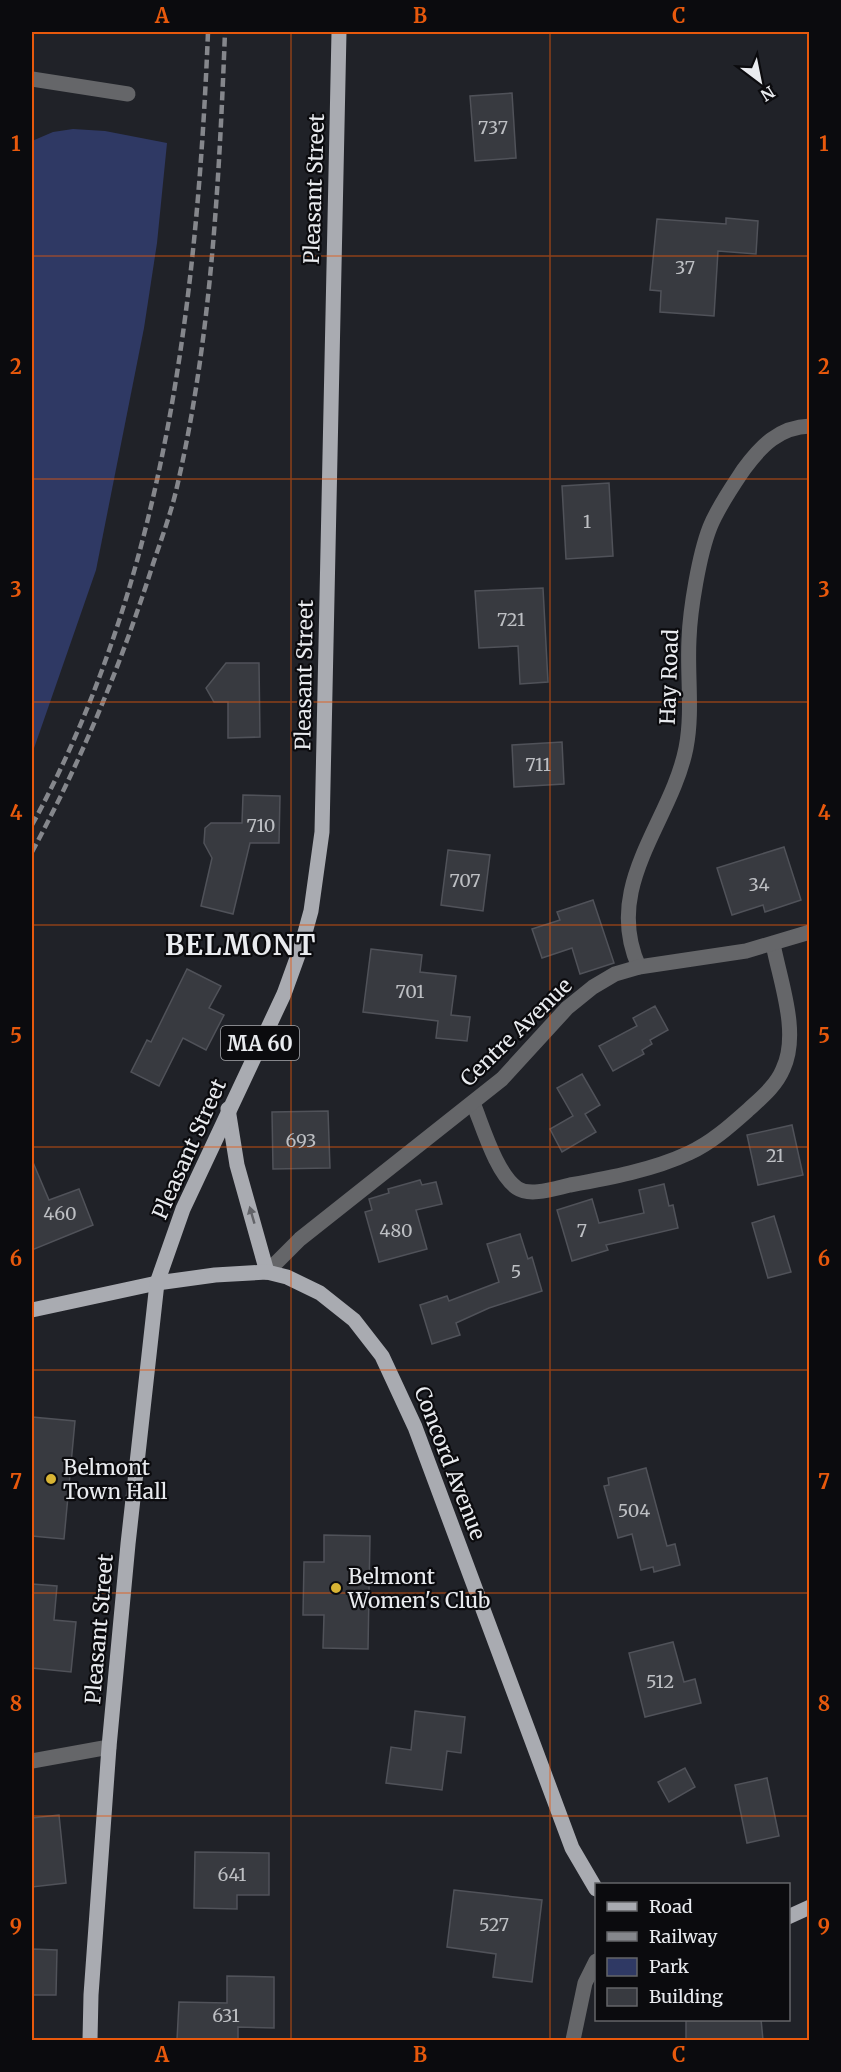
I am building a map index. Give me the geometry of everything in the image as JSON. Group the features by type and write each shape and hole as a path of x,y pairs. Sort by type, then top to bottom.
{"main road":[{"name":"Pleasant Street","path":"90,2040 91,1995 109,1747 157,1284 183,1209 284,994 302,947 311,911 322,832 339,32"},
{"path":"228,1109 237,1165 267,1272"},
{"name":"Concord Avenue","path":"32,1310 157,1284 215,1275 267,1272 303,1284 336,1304 362,1329 393,1376 440,1493 572,1848 595,1886"},
{"path":"790,1917 810,1907"}],"street":[{"path":"32,79 128,94"},
{"name":"Hay Road","path":"639,967 631,948 632,888 635,871 668,800 686,750 689,725 688,637 709,529 728,493 759,447 779,434 797,427 810,426"},
{"name":"Centre Avenue","path":"267,1272 300,1239 502,1079 579,997 615,974 639,967 773,944 810,932"},
{"path":"473,1103 498,1163 513,1184 522,1190 545,1190 621,1175 696,1150 730,1127 772,1087 783,1070 789,1052 789,1030 773,944"},
{"path":"32,1761 109,1747"},
{"path":"573,2040 585,1983 595,1965"}],"green space":[{"path":"73,129 105,131 167,143 157,243 144,328 96,570 32,754 32,141 53,132"}],"building":[{"path":"512,93 516,158 475,161 470,96"},
{"path":"726,218 758,221 756,254 718,251 714,316 660,312 661,291 650,290 657,219 726,224"},
{"path":"609,483 613,556 566,559 562,486"},
{"path":"543,588 548,682 520,684 518,646 479,648 475,591"},
{"path":"226,663 259,663 260,737 228,738 228,702 214,702 206,688"},
{"path":"562,742 564,784 514,787 512,745"},
{"path":"243,795 280,796 279,843 250,843 233,914 201,906 212,858 204,843 205,828 211,823 242,823"},
{"path":"784,847 801,900 765,912 763,905 732,915 717,868"},
{"path":"448,850 490,855 483,911 441,905"},
{"path":"593,900 614,963 580,974 572,948 542,958 532,929 560,920 557,912"},
{"path":"371,949 422,955 420,972 456,976 451,1015 470,1017 467,1041 436,1038 438,1021 363,1012"},
{"path":"187,969 221,986 209,1008 224,1015 206,1050 183,1038 159,1086 131,1072 147,1040 151,1042"},
{"path":"655,1006 668,1030 650,1040 652,1044 642,1050 644,1054 613,1071 599,1046 637,1026 633,1018"},
{"path":"582,1074 600,1105 585,1114 596,1132 562,1152 550,1129 573,1116 557,1088"},
{"path":"328,1111 330,1168 273,1169 272,1112"},
{"path":"792,1125 803,1175 758,1185 747,1135"},
{"path":"32,1160 49,1200 79,1189 93,1225 32,1250"},
{"path":"420,1180 422,1185 436,1182 442,1204 416,1210 427,1249 379,1262 365,1212 372,1210 369,1199 389,1193 388,1189"},
{"path":"664,1184 669,1206 673,1205 678,1228 606,1245 608,1250 572,1261 557,1210 592,1199 599,1223 644,1213 639,1190"},
{"path":"774,1216 791,1272 768,1278 752,1223"},
{"path":"520,1234 528,1259 532,1257 542,1291 489,1308 456,1323 460,1335 432,1344 420,1305 447,1296 449,1301 499,1282 487,1244"},
{"name":"Belmont Town Hall","path":"32,1417 75,1421 64,1539 32,1536"},
{"path":"646,1468 667,1546 675,1544 680,1565 654,1572 653,1567 641,1570 632,1534 618,1538 604,1486 609,1485 608,1478"},
{"name":"Belmont Women's Club","path":"324,1535 370,1536 368,1649 323,1648 324,1615 303,1615 304,1562 324,1562"},
{"path":"32,1584 57,1586 54,1620 76,1622 71,1672 32,1668"},
{"path":"673,1642 684,1682 695,1679 701,1703 645,1717 629,1653"},
{"path":"415,1711 465,1717 461,1753 447,1751 442,1790 386,1783 391,1747 411,1750"},
{"path":"685,1768 695,1787 669,1802 658,1782"},
{"path":"767,1778 779,1836 747,1843 735,1785"},
{"path":"59,1815 66,1883 32,1887 32,1818"},
{"path":"195,1852 269,1853 269,1895 237,1895 237,1909 194,1908"},
{"path":"454,1890 542,1900 532,1982 493,1977 496,1954 447,1947"},
{"path":"32,1949 57,1950 56,1995 32,1995"},
{"path":"227,1976 274,1977 274,2028 238,2027 238,2040 177,2040 179,2002 227,2003"},
{"path":"686,2021 761,2021 763,2040 686,2040"}],"railway":[{"path":"32,825 77,733 114,637 143,539 165,439 182,338 203,134 208,32"},
{"path":"32,852 68,782 114,675 141,602 176,491 198,378 205,320 216,205 225,32"}],"place":[{"name":"Belmont Town Hall","path":"51,1479"},
{"name":"Belmont Women's Club","path":"336,1588"}],"district":[{"name":"BELMONT","path":"241,945"}]}
